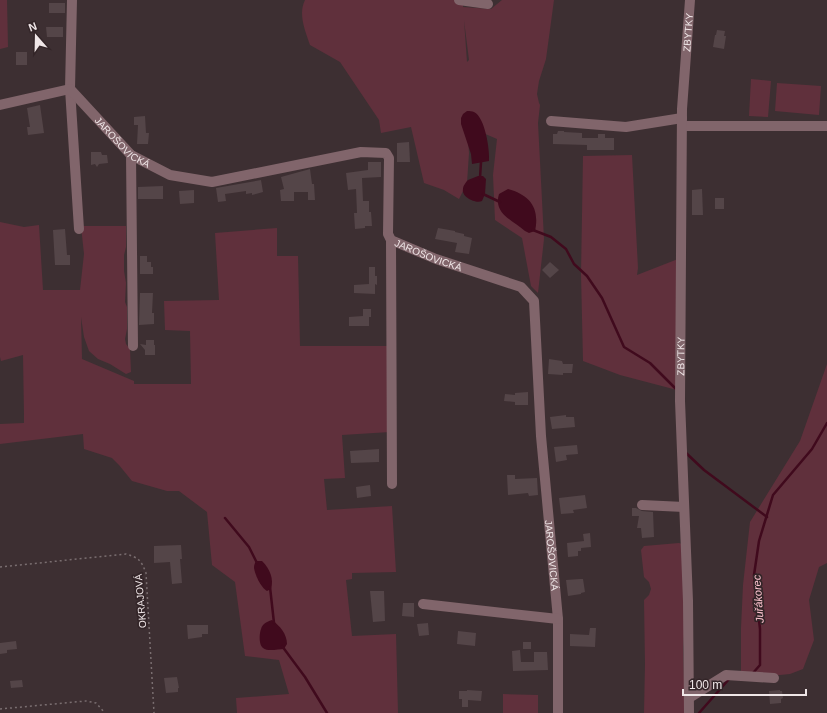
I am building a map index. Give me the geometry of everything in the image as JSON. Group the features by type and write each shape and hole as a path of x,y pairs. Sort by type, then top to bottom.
{"street":[{"path":"72,0 70,89 79,229"},
{"path":"459,0 488,4"},
{"name":"ZBYTKY","path":"689,713 688,601 680,401 682,122 690,0"},
{"path":"0,105 70,89"},
{"name":"JAROŠOVICKÁ","path":"70,89 131,155 170,174 212,182 361,152 386,153 389,158 388,234 391,240 436,259 521,287 534,301 541,436 558,619 558,713"},
{"path":"551,121 626,128 682,122 827,126"},
{"path":"131,155 133,346"},
{"path":"391,240 392,484"},
{"path":"642,505 684,507"},
{"path":"423,604 558,619"},
{"path":"689,698 726,675 774,678"}],"path":[{"name":"OKRAJOVÁ","path":"0,567 126,554 137,557 142,562 146,573 154,713"},
{"path":"0,709 86,701 96,703 105,713"}],"shaded area":[{"path":"0,0 7,0 8,47 0,49"},
{"path":"305,0 459,0 463,1 463,7 491,9 502,0 554,0 546,59 539,81 537,94 540,105 538,123 544,239 538,293 531,286 522,238 495,220 493,175 497,139 467,126 469,153 467,183 459,199 444,190 424,183 411,127 381,133 379,120 340,62 310,45 303,22 303,5","holes":["464,20 469,60 467,62"]},
{"path":"751,79 771,81 768,117 749,116"},
{"path":"777,83 821,86 819,115 775,111"},
{"path":"467,111 474,112 481,120 488,142 489,161 472,164 471,154 461,124 461,118"},
{"path":"632,155 638,268 637,275 678,259 677,390 620,375 583,361 581,274 583,156"},
{"path":"478,176 483,176 486,179 485,194 482,201 476,202 464,195 463,192 467,181"},
{"path":"508,189 522,195 532,204 536,216 535,231 529,233 525,231 501,212 498,201 499,194"},
{"path":"0,222 24,227 39,225 43,290 80,290 84,254 81,226 126,226 124,271 126,283 125,302 127,307 127,329 125,339 126,344 130,349 131,372 126,374 110,364 98,359 89,351 84,337 81,317 82,359 134,381 134,384 191,384 190,331 165,330 164,301 219,300 215,233 277,228 277,256 298,256 300,346 390,346 390,432 342,435 345,478 324,479 327,510 392,506 396,572 352,573 352,579 346,580 352,636 396,634 398,713 237,713 236,698 289,694 279,660 245,656 235,582 212,565 207,512 179,491 167,491 132,481 112,458 84,449 83,434 0,444 0,424 24,423 24,415 23,355 1,361 0,357"},
{"path":"827,364 827,563 819,567 809,600 814,640 803,669 790,674 741,679 743,585 750,522 800,441"},
{"path":"682,544 685,623 683,648 685,713 644,713 644,600 649,595 651,589 649,582 644,577 641,550 644,546"},
{"path":"256,561 262,561 271,574 272,585 271,589 267,591 260,584 255,573 254,566"},
{"path":"272,620 286,637 287,644 284,649 268,650 261,646 260,632 262,626"},
{"path":"503,694 538,695 538,713 503,713"}],"building":[{"path":"49,3 65,3 65,13 49,13"},
{"path":"46,27 63,27 63,37 47,37"},
{"path":"717,30 725,31 724,36 726,36 724,49 713,47"},
{"path":"16,52 27,52 27,65 16,65"},
{"path":"40,105 44,133 28,135 27,127 30,127 27,108"},
{"path":"145,116 146,133 149,133 148,144 137,144 138,125 134,125 134,117"},
{"path":"558,131 582,133 582,138 598,138 598,134 605,134 605,138 614,138 614,150 587,150 587,145 553,144 553,134 557,134"},
{"path":"409,142 410,162 397,162 397,143"},
{"path":"91,152 101,152 102,155 107,155 108,163 99,164 97,167 95,164 91,165"},
{"path":"368,162 381,162 381,177 362,178 363,201 369,201 369,212 371,212 372,226 365,226 365,228 355,229 354,213 357,213 356,189 348,190 346,173 368,170"},
{"path":"310,169 312,184 314,184 315,200 308,200 308,192 294,192 294,201 281,201 280,190 284,189 281,177"},
{"path":"261,180 263,192 252,195 252,193 246,194 246,191 225,194 226,201 218,202 216,188"},
{"path":"163,186 163,199 138,199 138,187"},
{"path":"702,189 703,215 692,215 692,190"},
{"path":"194,190 194,203 180,204 179,191"},
{"path":"715,198 724,198 724,209 715,209"},
{"path":"438,228 455,231 472,238 469,254 455,252 457,243 435,239"},
{"path":"65,229 67,255 70,255 70,265 55,265 53,230"},
{"path":"140,256 147,256 147,262 151,262 151,267 153,267 153,274 140,274"},
{"path":"550,262 559,270 550,278 542,270"},
{"path":"369,267 375,267 375,276 377,276 375,294 354,293 354,285 369,284"},
{"path":"140,293 153,293 152,313 154,313 154,324 139,325"},
{"path":"363,309 371,309 369,326 349,326 349,317 363,316"},
{"path":"146,340 154,340 155,355 145,355 145,350 140,344 146,345"},
{"path":"549,359 562,361 563,364 573,364 572,373 563,373 563,375 548,374"},
{"path":"528,392 528,405 515,405 515,402 504,401 505,394 515,395 515,393"},
{"path":"566,415 566,417 574,417 575,427 552,429 550,417"},
{"path":"577,445 578,454 566,455 567,460 556,462 554,447"},
{"path":"379,449 379,462 351,463 350,451"},
{"path":"507,475 515,475 515,479 537,478 538,495 529,496 528,493 508,495"},
{"path":"370,485 371,496 357,498 356,487"},
{"path":"585,495 587,508 573,510 574,513 561,514 559,498"},
{"path":"632,508 653,512 654,537 642,538 641,528 637,528 639,516 632,516"},
{"path":"590,533 591,547 581,548 581,551 578,551 578,556 568,557 567,543 584,541 583,534"},
{"path":"181,545 182,559 180,559 182,583 172,584 170,562 154,563 154,546"},
{"path":"583,579 585,592 568,596 566,580"},
{"path":"370,591 384,591 385,621 373,622"},
{"path":"403,603 414,603 414,617 402,616"},
{"path":"428,623 429,635 419,636 417,624"},
{"path":"187,625 208,625 208,634 202,634 202,637 188,639"},
{"path":"590,628 596,628 595,647 570,646 570,634 589,635"},
{"path":"458,631 476,633 475,646 457,644"},
{"path":"16,641 17,649 7,650 7,653 0,654 0,643"},
{"path":"523,642 531,642 531,649 523,649"},
{"path":"520,650 521,662 534,662 534,652 547,652 548,670 513,671 512,651"},
{"path":"177,677 179,688 178,692 166,693 164,678"},
{"path":"22,680 23,687 11,688 10,681"},
{"path":"459,691 482,691 481,701 468,700 468,707 462,707 462,699 459,699"},
{"path":"769,691 782,691 783,698 781,699 781,703 770,704"}],"waterway":[{"path":"480,178 481,162"},
{"path":"483,194 500,202"},
{"path":"533,230 551,237 566,249 574,264 587,276 602,298 624,347 650,363 676,389"},
{"name":"Juřákorec","path":"753,673 760,665 760,629 754,575 759,541 773,495 812,449 827,423"},
{"path":"685,452 704,470 767,517"},
{"path":"225,518 249,547 257,563"},
{"path":"270,587 274,623"},
{"path":"282,646 305,677 327,713"},
{"name":"Juřákorec","path":"699,713 730,678"}]}
